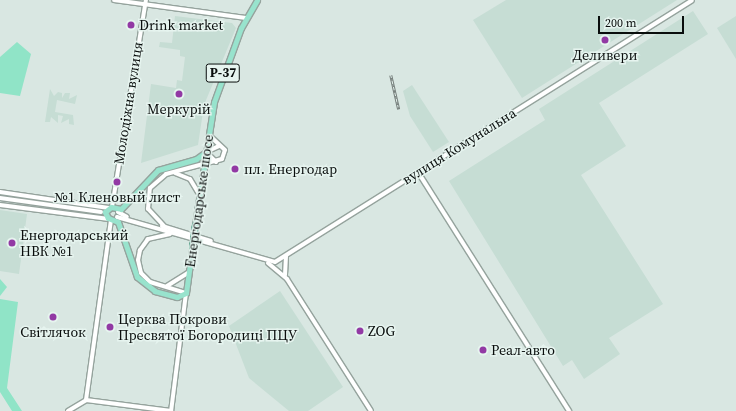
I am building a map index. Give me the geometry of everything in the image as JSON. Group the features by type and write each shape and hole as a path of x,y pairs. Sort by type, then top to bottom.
{"main road":[{"name":"Енергодарське шосе","path":"186,293 209,133 219,86 246,18 257,0"},
{"path":"186,293 175,296 151,289 137,277 114,214 158,170 194,160 206,152"}],"street":[{"path":"114,0 146,2 246,18"},
{"name":"вулиця Комунальна","path":"222,246 262,261 272,263 692,0"},
{"name":"Молодіжна вулиця","path":"86,400 146,2"},
{"path":"164,227 150,213 146,200 150,188 157,179 170,173 216,162 225,156 220,146 209,133"},
{"path":"216,162 206,152 220,146"},
{"path":"194,160 194,167"},
{"path":"418,172 569,411"},
{"path":"170,173 190,179 199,196"},
{"path":"0,192 114,214 182,236 222,246"},
{"path":"0,198 101,212"},
{"path":"0,205 114,214"},
{"path":"142,222 150,213"},
{"path":"142,222 164,227 222,246"},
{"path":"182,236 156,234 140,250 141,273 150,282 161,287 175,289 186,293"},
{"path":"286,255 283,267 288,279 371,411"},
{"path":"262,261 288,279"},
{"path":"161,287 179,282 189,271"},
{"path":"175,289 175,296 184,306"},
{"name":"Енергодарське шосе","path":"171,411 186,293"},
{"path":"68,411 86,400 171,411"}],"shaded area":[{"path":"506,0 677,0 522,98 473,20"},
{"path":"693,11 708,34 599,103 626,146 581,175 663,304 609,338 620,354 584,379 572,360 563,366 449,181 545,120 539,109"},
{"name":"Меркурій","path":"175,16 232,23 236,28 204,105 198,145 141,163 151,84 176,88 177,80 182,81 185,57 180,56 180,50 159,47 160,42 172,43"},
{"path":"736,16 736,59 717,28"},
{"path":"412,85 449,142 433,152 410,116 403,91"},
{"path":"50,89 54,96 58,92 62,93 62,98 65,93 70,93 69,99 77,95 75,104 57,100 55,112 73,115 74,125 69,124 69,119 61,123 63,116 58,115 58,123 51,117 50,122 45,122"},
{"name":"Енергодарський НВК №1","path":"0,210 27,214 19,274 0,271"},
{"path":"280,291 343,387 308,411 289,411 249,378 229,326"}],"green space":[{"path":"17,42 31,54 20,96 0,93 0,57"},
{"path":"0,279 7,287 0,296"},
{"path":"0,299 18,302 7,388 22,411 12,411 0,392"}],"railway":[{"path":"391,75 399,109"}],"place":[{"name":"Drink market","path":"131,25"},
{"name":"Деливери","path":"605,40"},
{"name":"Меркурій","path":"179,94"},
{"name":"пл. Енергодар","path":"235,169"},
{"name":"№1 Кленовый лист","path":"117,182"},
{"name":"Енергодарський НВК №1","path":"12,243"},
{"name":"Світлячок","path":"53,317"},
{"name":"Церква Покрови Пресвятої Богородиці ПЦУ","path":"110,327"},
{"name":"ZOG","path":"360,331"},
{"name":"Реал-авто","path":"483,350"}]}
